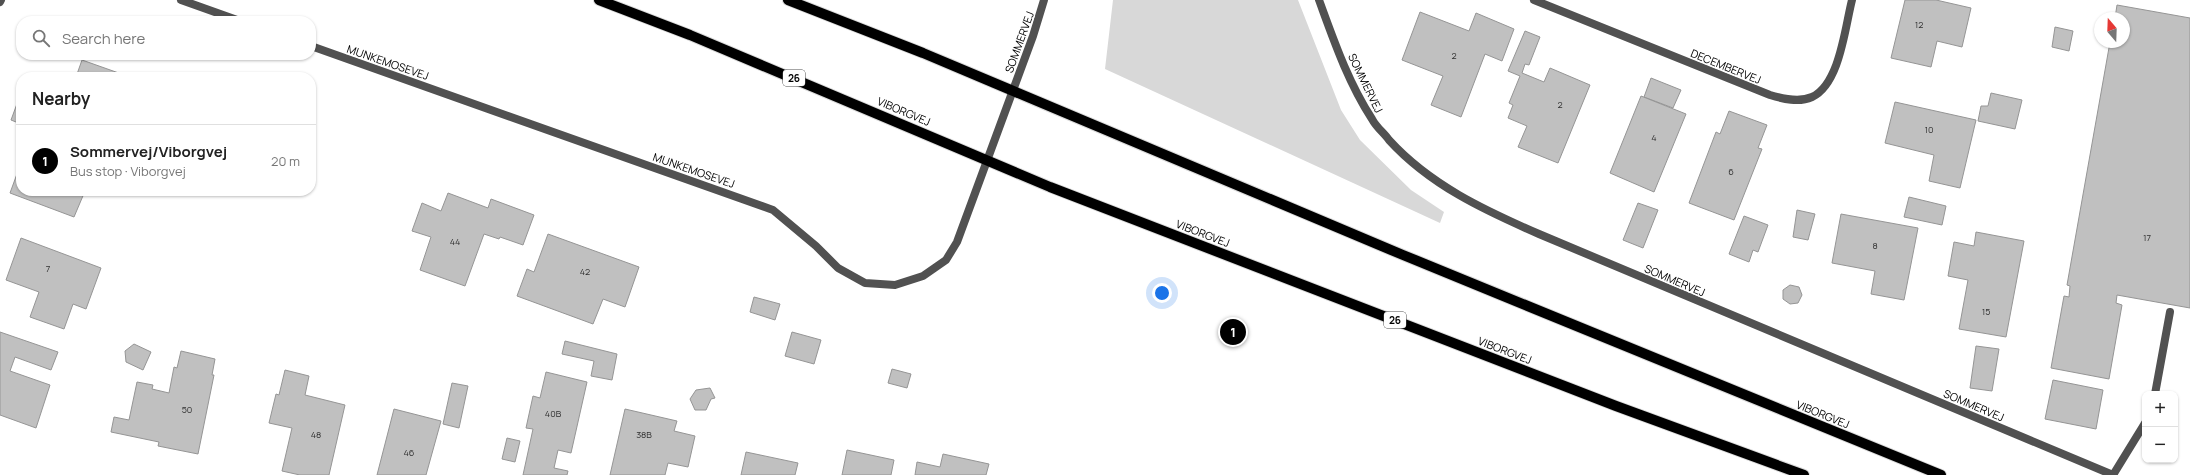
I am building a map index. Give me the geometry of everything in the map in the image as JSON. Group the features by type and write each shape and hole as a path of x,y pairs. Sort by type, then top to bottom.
{"main road":[{"name":"VIBORGVEJ","path":"599,0 712,44 1050,187 1594,397 1804,475"},
{"name":"VIBORGVEJ","path":"788,0 923,53 1396,252 1941,475"}],"street":[{"path":"181,0 226,16"},
{"name":"SOMMERVEJ","path":"988,161 1043,8 1044,0"},
{"name":"SOMMERVEJ","path":"1319,0 1355,90 1372,121 1421,171 1453,192 1481,208 1539,234 2113,475"},
{"name":"DECEMBERVEJ","path":"1534,0 1770,96 1798,100 1812,97 1824,87 1833,74 1852,0"},
{"name":"MUNKEMOSEVEJ","path":"316,48 773,210 816,246 838,268 865,283 895,286 923,276 946,260 957,242 988,161"},
{"path":"2156,391 2170,312"},
{"path":"2113,475 2143,427"}],"shaded area":[{"path":"1113,0 1298,0 1341,110 1360,140 1411,190 1444,212 1440,223 1105,69"}],"building":[{"path":"1905,0 1936,0 1971,8 1962,47 1937,41 1931,67 1891,58"},
{"path":"2117,5 2190,18 2190,308 2117,295 2116,303 2122,305 2109,379 2051,368 2064,296 2069,297 2070,286 2067,285 2109,48 2130,48 2130,12 2116,12"},
{"path":"1420,12 1469,31 1476,13 1514,29 1502,61 1485,54 1461,117 1431,105 1443,76 1402,60"},
{"path":"2055,27 2073,31 2069,51 2052,47"},
{"path":"1525,31 1540,37 1529,65 1525,64 1522,73 1544,82 1550,68 1590,85 1558,163 1518,147 1527,126 1508,118 1513,105 1509,103 1520,76 1508,71"},
{"path":"82,60 116,72 78,72"},
{"path":"1651,78 1681,90 1673,108 1644,97"},
{"path":"1991,93 2022,100 2015,129 1978,121 1981,106 1988,106"},
{"path":"1641,96 1686,114 1654,192 1610,173"},
{"path":"1895,102 1976,120 1960,188 1929,181 1934,155 1885,143"},
{"path":"16,106 16,122 11,120"},
{"path":"1729,111 1767,125 1758,148 1762,149 1734,220 1689,203 1716,132 1720,134"},
{"path":"16,177 16,195 10,193"},
{"path":"448,193 488,208 491,199 534,215 523,245 500,237 499,239 484,234 465,286 420,270 431,237 412,231 422,203 441,211"},
{"path":"18,196 83,196 74,217"},
{"path":"1909,197 1946,206 1942,225 1904,217"},
{"path":"1638,203 1658,210 1643,248 1623,240"},
{"path":"1797,210 1815,214 1808,240 1793,237"},
{"path":"1841,214 1918,228 1904,300 1871,294 1875,271 1832,263"},
{"path":"1744,216 1768,225 1758,252 1753,250 1749,262 1729,254"},
{"path":"1976,232 2024,241 2006,337 1959,329 1968,280 1948,276 1954,242 1974,246"},
{"path":"548,234 639,267 625,307 603,299 593,324 517,296 527,269 534,272"},
{"path":"21,238 101,268 86,309 73,304 64,329 30,317 39,292 6,280"},
{"path":"1790,285 1799,287 1802,295 1798,303 1790,304 1783,299 1783,290"},
{"path":"754,297 780,304 775,320 750,312"},
{"path":"0,332 58,352 51,370 15,357 10,371 50,385 36,428 0,415"},
{"path":"792,332 821,340 814,364 785,356"},
{"path":"565,341 617,354 612,380 591,376 594,361 562,354"},
{"path":"134,344 151,352 143,370 126,362 125,351"},
{"path":"1976,346 1999,349 1992,391 1970,388"},
{"path":"181,351 215,359 212,375 214,375 198,454 158,446 159,442 111,432 114,417 129,420 137,382 153,385 152,389 169,393 174,367 177,368"},
{"path":"892,369 911,374 907,388 888,383"},
{"path":"285,370 309,376 305,395 345,405 329,475 300,475 282,471 292,428 269,423 276,394 279,395"},
{"path":"546,372 587,382 571,453 558,450 554,468 568,471 567,475 523,475 533,429 526,428 533,396 540,398"},
{"path":"2053,380 2103,390 2096,429 2045,419"},
{"path":"452,383 468,386 459,428 443,424"},
{"path":"710,388 715,398 711,399 706,410 695,410 690,399 696,390"},
{"path":"394,409 441,421 426,475 377,475"},
{"path":"625,409 677,421 674,431 695,436 688,467 668,463 665,475 610,475"},
{"path":"507,438 520,441 515,462 502,459"},
{"path":"847,450 894,460 891,475 842,475"},
{"path":"746,452 798,463 795,475 741,475"},
{"path":"943,454 989,464 986,475 915,475 917,462 940,467"}],"place":[{"name":"Sommervej/Viborgvej","path":"1233,332"}]}
